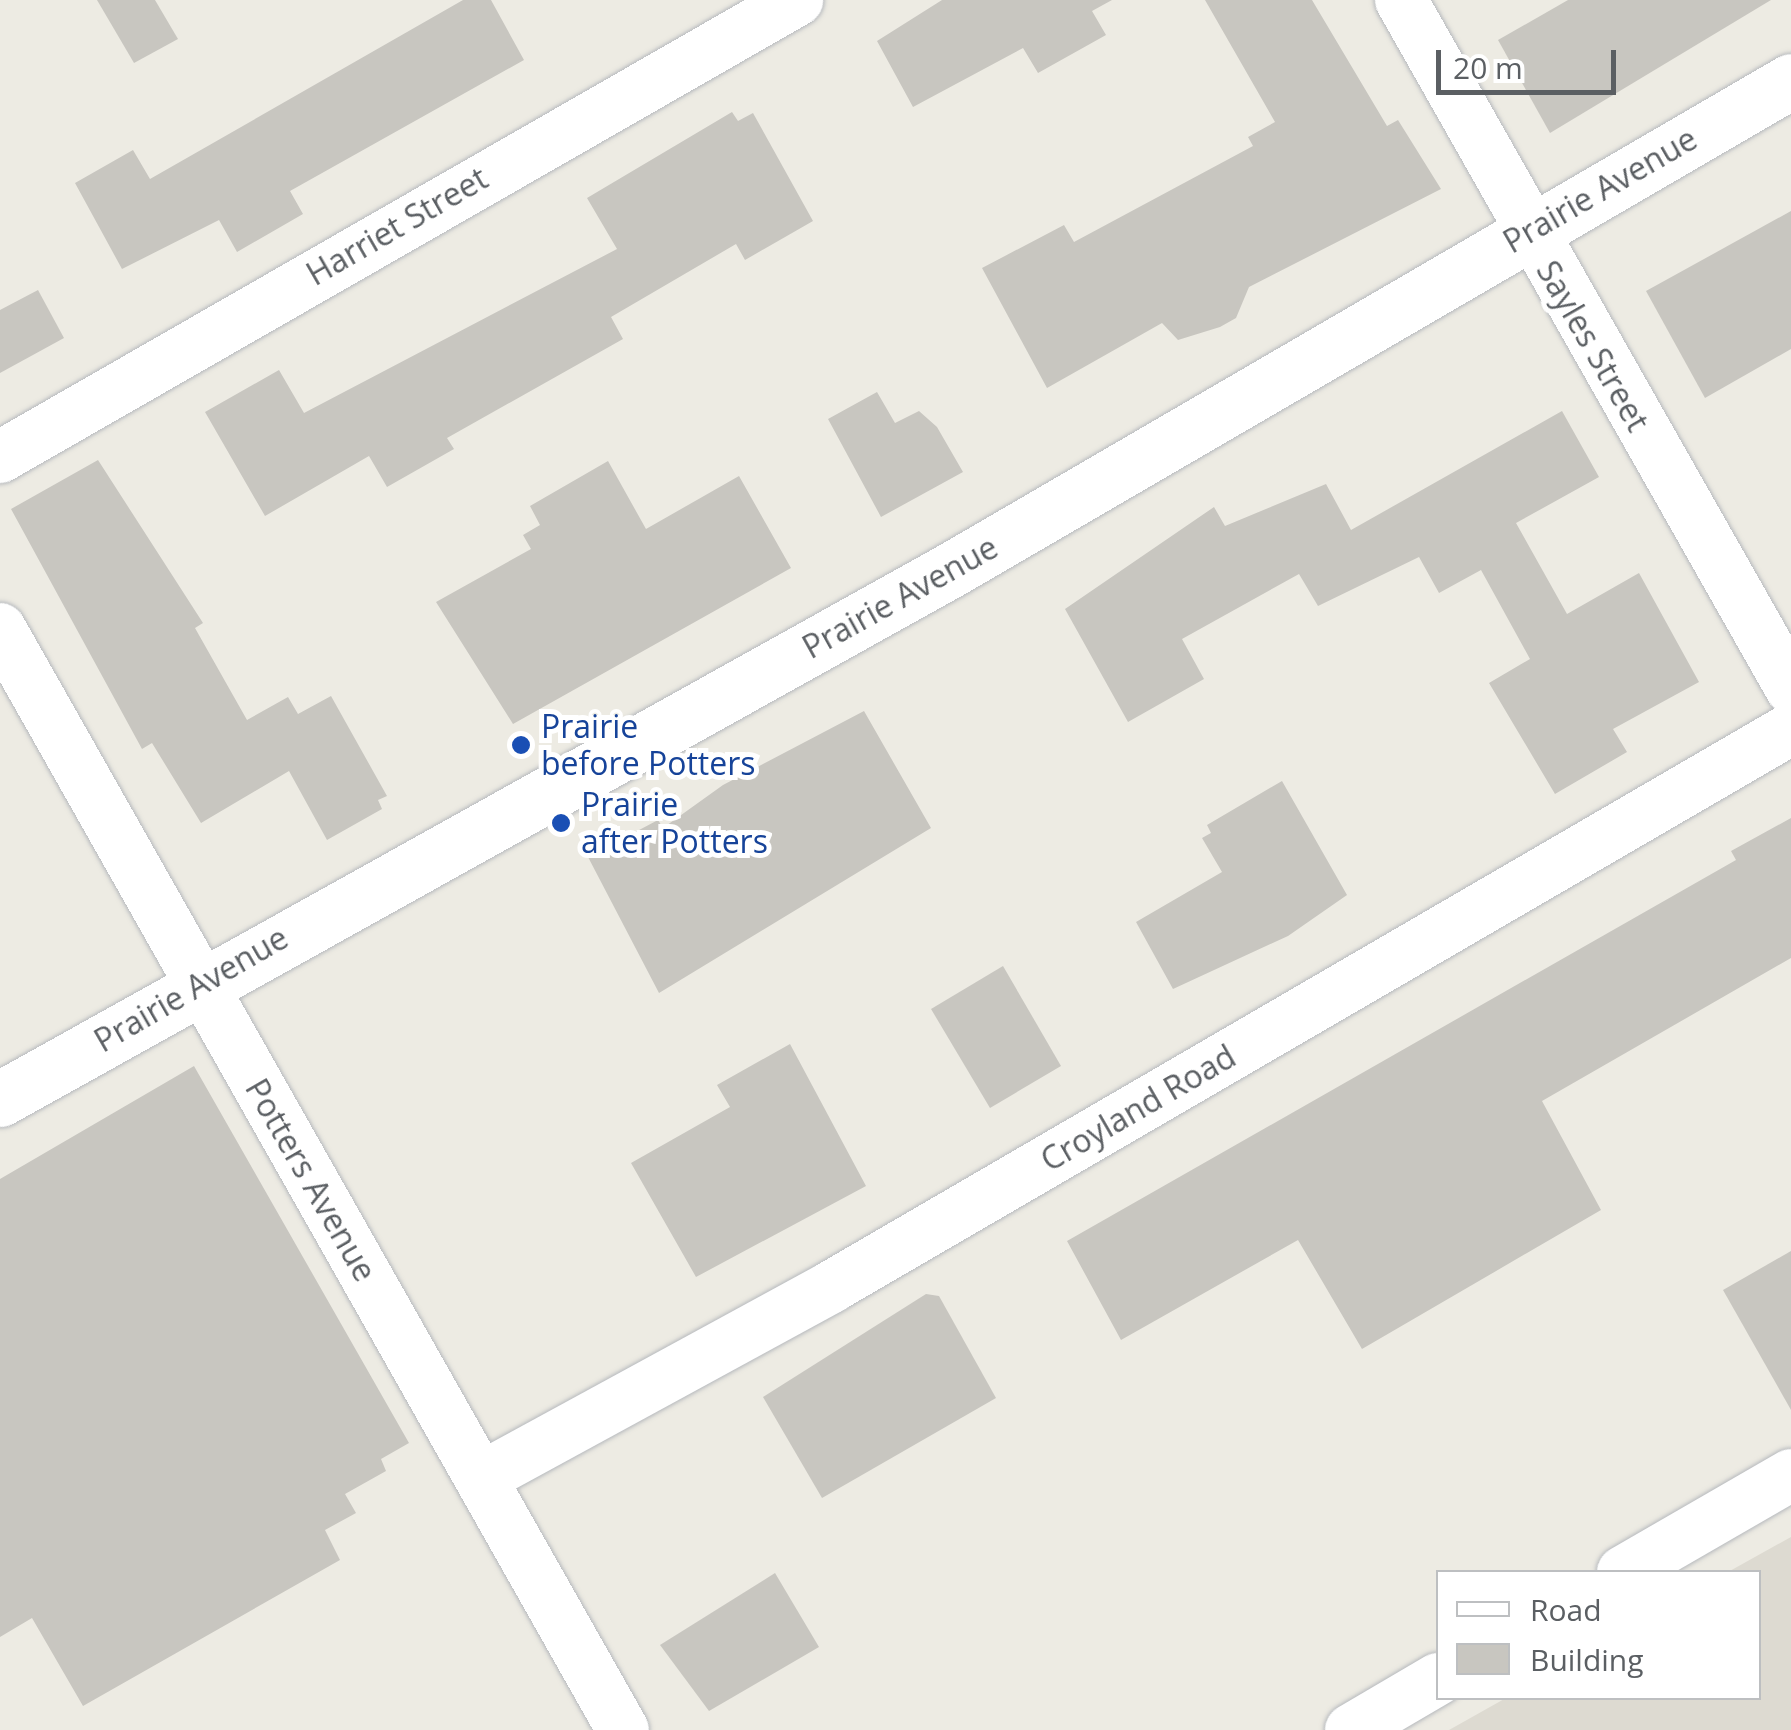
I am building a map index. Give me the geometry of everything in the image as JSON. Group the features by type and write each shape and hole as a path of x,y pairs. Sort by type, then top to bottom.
{"street":[{"name":"Harriet Street","path":"0,457 797,0"},
{"name":"Sayles Street","path":"1402,0 1527,231 1791,688"},
{"name":"Prairie Avenue","path":"0,1099 199,983 954,568 1527,231 1791,81"},
{"name":"Potters Avenue","path":"0,629 622,1730"},
{"name":"Croyland Road","path":"481,1478 831,1287 1791,730"},
{"path":"1626,1570 1791,1475"},
{"path":"1351,1730 1436,1680"}],"shaded area":[{"path":"1791,1537 1791,1730 1449,1730 1502,1700 1761,1700 1761,1570 1732,1570"}],"building":[{"path":"97,0 155,0 178,39 134,63"},
{"path":"463,0 491,0 524,60 290,191 303,214 237,252 219,220 122,269 75,183 133,150 150,179"},
{"path":"942,0 1112,0 1092,11 1106,35 1038,73 1023,48 913,107 877,41"},
{"path":"1205,0 1312,0 1387,126 1398,120 1441,189 1249,287 1236,318 1220,327 1178,340 1162,323 1047,388 982,268 1064,225 1074,242 1253,146 1248,137 1275,122"},
{"path":"1568,0 1771,0 1550,133 1498,40"},
{"path":"732,112 738,121 753,113 813,221 745,260 736,244 611,317 623,339 447,438 454,449 387,487 369,456 265,516 205,412 279,370 304,413 617,249 587,198"},
{"path":"1791,211 1791,349 1705,398 1646,291"},
{"path":"38,290 64,338 0,373 0,310"},
{"path":"877,392 895,423 919,411 937,427 963,472 881,517 828,419"},
{"path":"1562,411 1599,477 1516,523 1567,614 1639,573 1699,682 1613,729 1627,752 1555,794 1489,683 1530,659 1481,570 1439,593 1419,557 1318,606 1299,574 1182,639 1204,679 1128,722 1065,609 1214,507 1225,526 1326,484 1351,530"},
{"path":"98,460 203,623 195,628 247,720 288,697 298,714 331,696 387,796 378,800 382,809 327,840 289,771 201,823 152,743 142,749 11,509"},
{"path":"608,461 646,529 739,476 791,568 513,724 436,602 531,549 523,535 540,525 530,506"},
{"path":"864,711 931,828 659,993 588,857 658,820 663,828 723,785"},
{"path":"1282,781 1347,895 1288,936 1173,989 1136,922 1222,872 1202,838 1211,833 1207,825"},
{"path":"1791,818 1791,958 1542,1101 1601,1210 1362,1349 1298,1240 1121,1340 1067,1241 1736,860 1731,851"},
{"path":"1003,966 1061,1066 990,1108 931,1009"},
{"path":"790,1044 866,1186 696,1277 631,1163 730,1107 717,1085"},
{"path":"194,1066 409,1443 381,1459 386,1471 345,1494 356,1513 325,1530 340,1560 83,1706 32,1618 0,1637 0,1179"},
{"path":"1791,1251 1791,1410 1723,1290"},
{"path":"926,1294 939,1296 996,1398 822,1498 763,1397"},
{"path":"775,1573 819,1647 709,1711 660,1645"}],"place":[{"name":"Prairie before Potters","path":"521,745"},
{"name":"Prairie after Potters","path":"561,823"}]}
